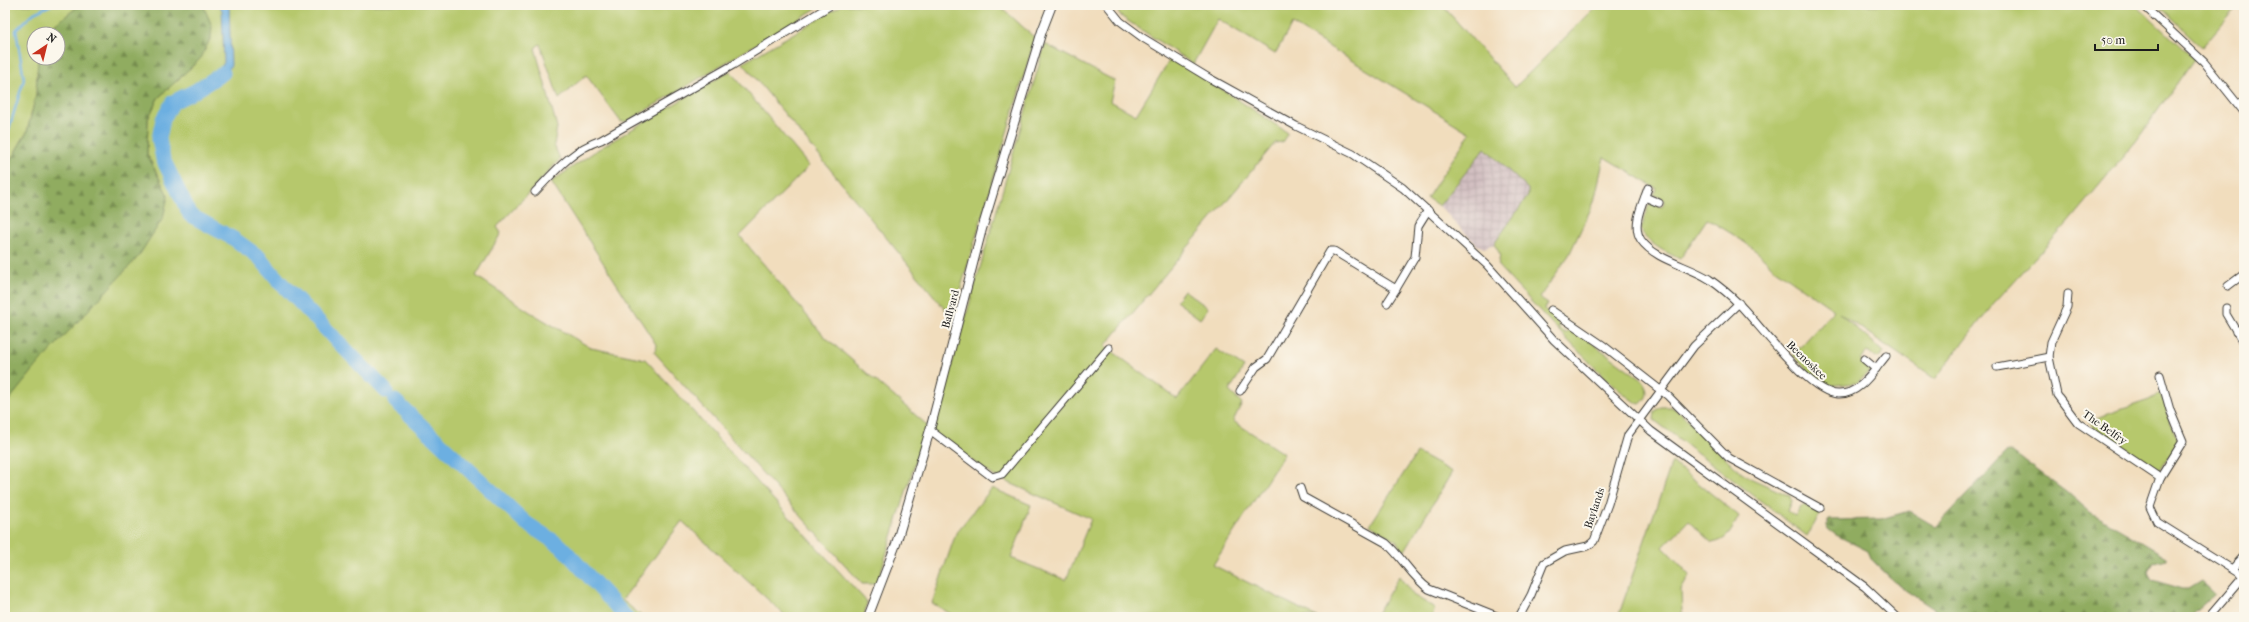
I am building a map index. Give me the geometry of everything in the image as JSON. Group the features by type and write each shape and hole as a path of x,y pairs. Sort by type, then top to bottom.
{"street":[{"path":"535,192 564,161 577,152 733,65 831,5"},
{"name":"Ballyard","path":"868,617 896,544 930,430 982,229 1042,31 1052,5"},
{"path":"1107,5 1120,21 1143,38 1209,78 1296,126 1353,154 1397,184 1428,210 1487,265 1554,340 1638,419 1865,586 1897,617"},
{"path":"2143,5 2204,62 2244,112"},
{"name":"Beenoskee","path":"1648,188 1636,231 1641,240 1648,247 1681,267 1708,278 1739,303 1804,375 1825,392 1839,394 1854,390 1876,369 1886,356"},
{"path":"1645,197 1659,203"},
{"path":"1387,303 1415,257 1418,226 1428,210"},
{"path":"1240,391 1256,367 1267,358 1330,251 1334,251 1396,289"},
{"path":"2228,286 2244,274"},
{"name":"The Belfry","path":"2068,294 2067,307 2052,342 2049,358 2057,395 2074,419 2160,478"},
{"path":"1638,419 1661,391 1694,346 1739,303"},
{"path":"2226,308 2226,314 2244,344"},
{"path":"1551,310 1604,346 1661,391 1729,458 1820,508"},
{"path":"2236,332 2244,327"},
{"path":"930,430 992,477 1002,474 1109,348"},
{"path":"1997,367 2049,358"},
{"path":"1864,359 1876,369"},
{"path":"2160,375 2170,410 2182,441 2160,478 2150,507 2157,522 2244,576 2209,617"},
{"name":"Baylands","path":"1519,617 1531,595 1544,563 1565,551 1588,546 1594,541 1608,504 1628,434 1638,419"},
{"path":"1300,488 1303,497 1386,543 1396,552 1422,584 1429,589 1499,617"},
{"path":"2233,568 2244,556"}],"shaded area":[{"path":"1485,147 1528,189 1528,196 1494,244 1484,248 1477,245 1439,206"}],"green space":[{"path":"5,5 80,5 53,26 26,26 26,66 38,66 36,95 27,132 5,169"},
{"path":"80,5 203,5 212,26 211,37 201,58 158,98 148,119 147,154 168,196 163,218 138,257 40,362 5,405 5,169 27,132 36,95 38,66 66,66 66,26 53,26"},
{"path":"203,5 822,5 628,121 621,122 586,75 559,99 540,44 535,48 557,127 554,145 560,159 497,227 501,233 476,276 530,312 591,348 645,359 867,602 864,617 787,617 682,521 622,600 643,617 5,617 5,405 168,196 147,154 148,119 158,98 201,58"},
{"path":"842,5 999,5 1035,38 952,318 743,63"},
{"path":"1113,5 1442,5 1515,87 1598,5 2137,5 2194,59 2137,140 2066,225 1993,304 1935,379 1839,313 1883,352 1878,358 1867,352 1860,359 1872,369 1856,383 1826,386 1812,375 1793,355 1834,310 1772,267 1742,240 1707,219 1680,259 1658,248 1648,240 1641,230 1648,207 1652,203 1662,207 1665,200 1654,195 1656,188 1604,157 1594,202 1569,255 1539,298 1548,304 1544,309 1558,319 1559,329 1565,333 1570,330 1577,332 1641,379 1645,385 1647,395 1640,404 1630,398 1592,365 1498,266 1500,254 1494,244 1528,196 1528,189 1485,148 1439,206 1427,198 1470,133 1292,24 1275,54 1218,19 1193,64 1122,17"},
{"path":"2157,5 2238,5 2202,47"},
{"path":"1045,44 1115,81 1110,101 1136,115 1172,56 1288,133 1282,142 1275,143 1105,346 1177,399 1216,349 1244,367 1229,391 1242,403 1233,421 1284,454 1213,565 1317,617 956,617 932,603 956,533 992,488 1031,505 1011,558 1066,580 1091,519 994,476 932,433"},
{"path":"730,71 809,166 740,236 824,336 927,425 877,584 862,584 654,352 657,346 551,182 597,150"},
{"path":"1184,290 1208,308 1200,319 1176,301"},
{"path":"2159,394 2165,403 2167,414 2179,441 2159,470 2091,425 2088,421 2149,400"},
{"path":"1661,407 1671,407 1679,411 1735,467 1750,478 1790,496 1791,501 1787,511 1795,516 1801,506 1804,505 1821,513 1807,536 1654,420 1655,411"},
{"path":"2011,451 2067,492 2090,512 2167,557 2167,559 2153,562 2148,571 2152,580 2183,589 2188,589 2201,581 2215,594 2189,617 1938,617 1934,609 1899,586 1872,560 1868,551 1836,535 1828,529 1826,525 1829,520 1881,519 1909,511 1936,527 2006,453"},
{"path":"1417,453 1452,472 1404,552 1397,541 1370,525"},
{"path":"1672,462 1739,516 1729,534 1718,542 1712,543 1688,521 1663,547 1690,575 1681,590 1682,613 1691,617 1618,617"},
{"path":"1399,576 1413,595 1435,608 1432,617 1375,617"}],"water":[{"path":"219,5 229,5 231,65 223,80 209,87 206,82 218,74 224,62 222,10"}],"waterway":[{"path":"5,142 24,79 16,30 34,13 51,5"},
{"path":"223,73 195,91 173,102 163,119 159,139 163,159 190,215 234,239 259,257 280,282 386,391"},
{"path":"395,401 526,523 561,546 626,617"}]}
